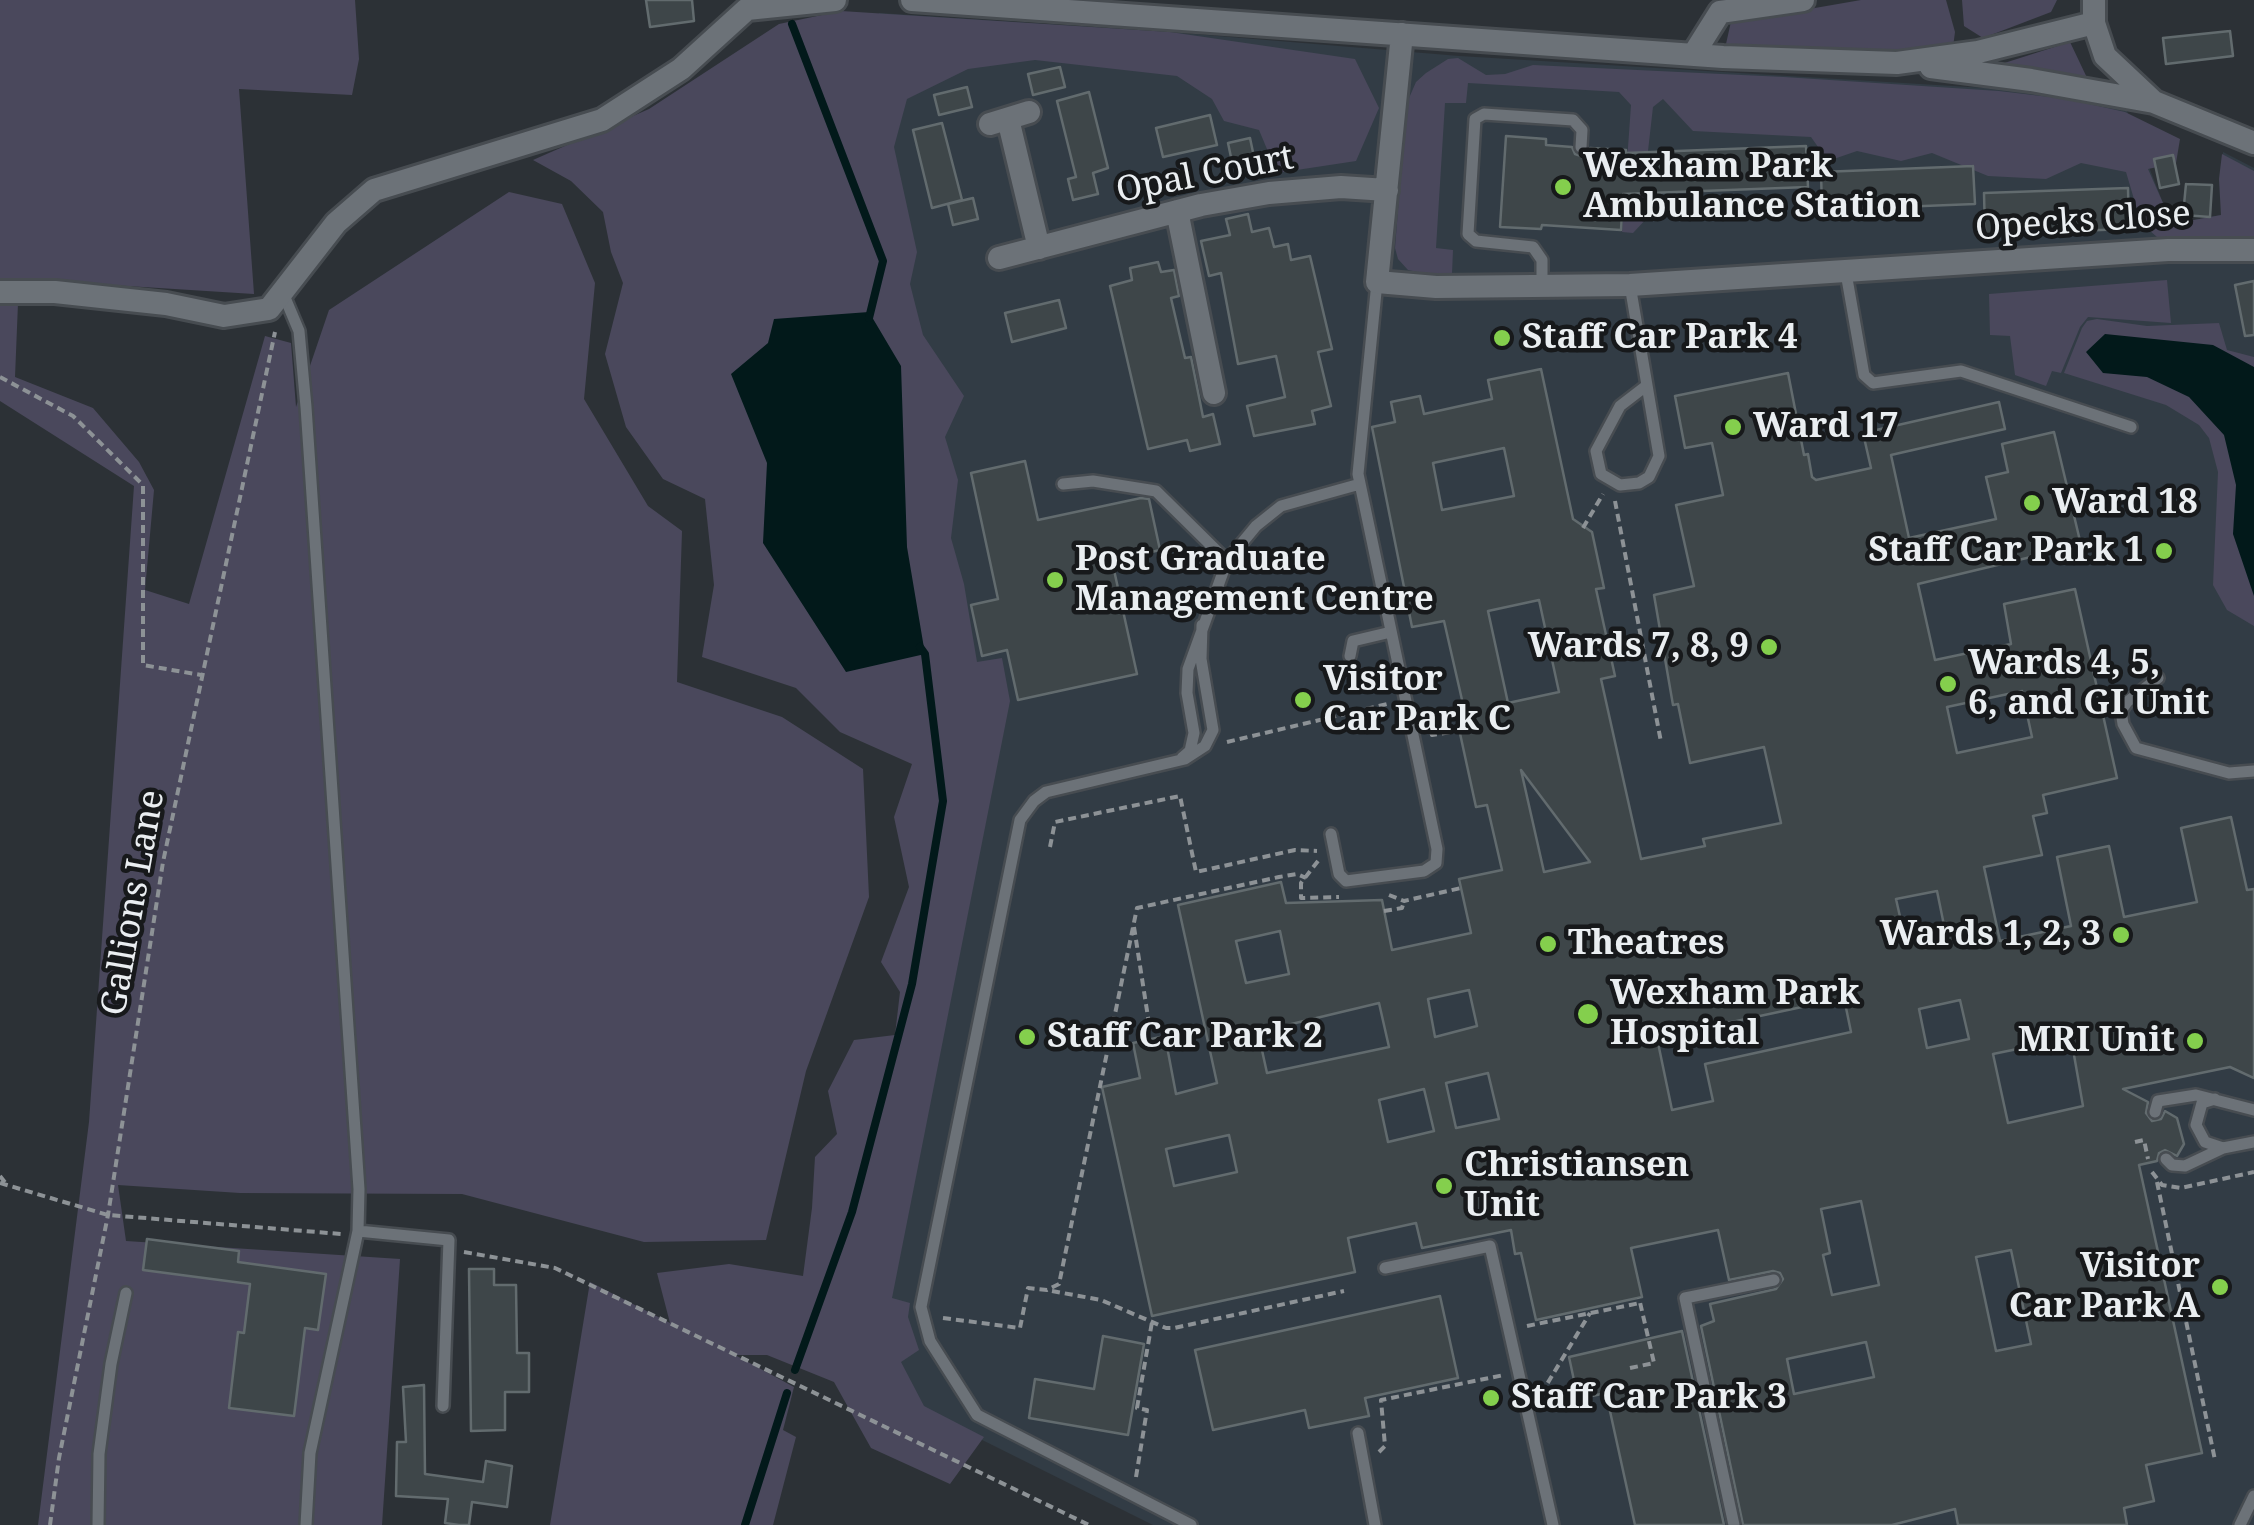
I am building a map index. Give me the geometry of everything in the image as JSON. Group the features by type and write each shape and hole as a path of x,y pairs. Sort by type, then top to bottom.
{"street":[{"path":"0,292 55,292 166,304 224,316 268,308 284,294 336,223 374,190 602,120 681,68 746,4 836,0"},
{"path":"912,0 1694,55 1897,63 2032,80 2154,102 2254,143"},
{"path":"1694,55 1720,12 1802,0"},
{"path":"1897,63 1978,52 2094,12 2105,56 2154,102"},
{"path":"1377,282 1402,34"},
{"path":"1009,118 1039,248"},
{"name":"Opal Court","path":"1000,258 1178,212 1270,193 1341,187 1387,190"},
{"path":"1178,212 1214,394"},
{"name":"Opecks Close","path":"1377,282 1436,287 1630,285 2168,250 2254,250"}],"lane":[{"path":"1542,286 1542,260 1532,247 1469,236 1475,119 1484,114 1573,120 1582,130 1582,147"},
{"path":"1846,273 1864,375 1873,383 1961,371 2131,426"},
{"path":"1331,834 1339,874 1346,881 1424,871 1436,863 1437,849 1360,484 1358,448 1377,282"},
{"path":"1630,285 1658,456 1656,467 1639,484 1611,482 1597,468 1599,441 1620,406 1646,386"},
{"path":"284,294 299,332 306,407 359,1189 357,1233 310,1452 306,1525"},
{"path":"1063,484 1093,481 1156,491 1226,561"},
{"path":"1178,761 1190,752 1193,741 1188,669 1226,561 1247,535 1281,506 1360,484"},
{"path":"1191,1525 977,1416 930,1341 922,1318 927,1276 1020,820 1046,792 1178,761 1200,752 1213,730 1201,659 1202,625"},
{"path":"1350,656 1350,645 1356,639 1391,632"},
{"path":"2158,678 2121,711 2123,724 2136,748 2229,773 2254,771"},
{"path":"2155,1112 2155,1103 2161,1100 2196,1094 2254,1110"},
{"path":"2219,1098 2202,1103 2195,1120 2204,1142 2223,1148"},
{"path":"2166,1159 2172,1165 2186,1166 2223,1148 2254,1142"},
{"path":"357,1233 449,1240 443,1406"},
{"path":"1384,1268 1490,1246 1553,1525"},
{"path":"1734,1525 1685,1298 1774,1280"},
{"path":"98,1525 100,1454 111,1364 126,1292"},
{"path":"1358,1432 1375,1525"},
{"path":"2240,1525 2254,1496"}],"path":[{"name":"Gallions Lane","path":"50,1525 108,1215 163,862 275,332"},
{"path":"0,377 73,416 143,485 143,665 202,675"},
{"path":"1583,528 1611,482"},
{"path":"1611,482 1661,742"},
{"path":"1226,745 1228,741 1405,699"},
{"path":"1429,722 1432,735 1460,730"},
{"path":"1050,847 1055,822 1180,796 1196,872 1296,850 1320,852 1301,883 1302,898 1354,896"},
{"path":"1047,1290 1061,1281 1137,908 1279,877 1297,874 1306,878"},
{"path":"1389,895 1404,902 1461,888"},
{"path":"1384,911 1402,908 1404,902"},
{"path":"1134,923 1150,1030"},
{"path":"0,1179 7,1185 108,1215 357,1233"},
{"path":"2157,1182 2216,1460"},
{"path":"448,1250 555,1268 1089,1525"},
{"path":"922,1318 958,1318 1020,1328 1028,1288 1101,1300 1166,1328 1344,1291"},
{"path":"1508,1330 1639,1300 1654,1363 1630,1368"},
{"path":"1524,1398 1541,1394 1590,1313"},
{"path":"1134,1496 1147,1410 1138,1408 1152,1322"},
{"path":"1362,1457 1386,1446 1381,1400 1518,1372"}],"shaded area":[{"path":"0,0 355,0 359,59 352,95 239,89 254,294 0,278"},
{"path":"1861,0 1946,0 1955,32 1953,47 1869,53 1726,44 1732,17 1769,16"},
{"path":"1962,0 2057,0 2051,12 1983,38 1964,26"},
{"path":"841,11 1170,32 1355,59 1379,108 1356,161 1277,173 1259,130 1224,121 1212,99 1177,76 1035,60 968,69 907,99 894,147 917,252 910,284 923,335 964,396 945,437 958,480 951,538 964,584 977,662 1002,658 1010,701 892,1298 910,1303 908,1317 919,1350 901,1362 924,1406 984,1437 950,1484 871,1448 834,1382 767,1355 735,1355 794,1387 783,1430 796,1437 773,1525 550,1525 590,1282 670,1323 657,1273 729,1264 803,1276 815,1157 837,1134 828,1091 854,1040 895,1035 900,992 881,962 909,887 894,817 912,764 840,732 796,688 702,657 714,585 705,499 663,479 626,427 605,354 623,283 611,252 603,212 571,181 533,160 649,109 779,24"},
{"name":"Wexham Park Hospital","path":"879,13 2069,96 2127,111 2163,203 2183,222 2221,215 2223,152 2254,168 2254,1525 1153,1525 922,1410 865,1305 979,723 867,41"},
{"path":"2070,42 2089,82 1995,66"},
{"path":"1458,58 1486,75 1533,65 1784,77 1999,91 2067,99 2125,112 2180,139 2176,163 2148,169 2163,203 2183,222 2221,215 2222,154 2254,171 2254,241 2165,244 2141,223 2126,172 2081,163 2046,179 1988,176 1932,153 1901,161 1857,151 1828,161 1811,137 1693,131 1663,99 1653,107 1648,217 1633,233 1622,232 1631,105 1619,92 1468,83 1466,103 1445,103 1436,248 1453,250 1452,274 1408,270 1398,259 1395,248 1406,105 1416,82 1448,59"},
{"path":"509,192 562,204 595,283 584,399 648,506 682,531 677,682 782,717 863,769 869,897 806,1071 766,1240 644,1242 462,1194 240,1193 118,1185 126,1241 400,1259 382,1525 38,1525 89,1122 134,486 0,401 0,304 18,303 15,377 93,408 139,462 154,490 145,590 189,604 265,336 291,343 296,407 329,310"},
{"path":"2167,280 2171,323 2088,317 2061,373 2052,371 2046,386 2015,375 2010,336 1990,335 1989,294"},
{"path":"869,312 901,366 907,547 925,654 846,672 763,543 767,463 731,374 768,343 774,319"},
{"path":"2087,321 2147,326 2219,323 2227,350 2254,357 2254,626 2227,610 2213,585 2218,472 2209,438 2199,425 2166,405 2064,373 2082,328"},
{"path":"2105,334 2213,345 2254,367 2254,596 2233,534 2236,485 2224,435 2189,397 2147,377 2103,373 2086,352"}],"building":[{"path":"646,0 692,0 694,21 650,27"},
{"path":"2230,31 2233,56 2166,64 2163,38"},
{"path":"1060,67 1065,87 1033,95 1028,74"},
{"path":"967,87 972,107 939,115 934,95"},
{"path":"1089,92 1108,168 1093,173 1098,194 1073,200 1068,179 1076,177 1057,101"},
{"path":"1210,115 1217,145 1163,157 1156,128"},
{"path":"942,123 962,200 932,208 913,130"},
{"path":"1506,136 1546,139 1546,145 1572,147 1581,156 1590,148 1626,153 1806,146 1808,187 1623,194 1621,230 1542,225 1541,229 1500,227"},
{"path":"1250,138 1254,157 1232,162 1228,143"},
{"path":"2173,155 2179,184 2160,188 2154,159"},
{"path":"1973,166 1975,204 1822,210 1821,172"},
{"path":"2186,184 2212,185 2210,217 2183,215"},
{"path":"2128,188 2129,229 1985,234 1984,193"},
{"path":"973,198 978,219 953,225 948,204"},
{"path":"1248,214 1252,232 1269,228 1274,247 1288,244 1291,260 1310,256 1332,349 1318,352 1331,406 1312,411 1315,424 1254,436 1247,406 1285,397 1276,356 1238,364 1221,273 1209,276 1201,241 1230,235 1226,219"},
{"path":"1158,262 1161,272 1174,270 1179,296 1171,298 1185,358 1191,357 1203,417 1213,414 1220,444 1190,451 1187,440 1148,449 1110,286 1132,280 1130,268"},
{"path":"2254,281 2254,335 2245,336 2235,285"},
{"path":"1059,300 1066,328 1012,342 1005,313"},
{"path":"1541,369 1573,519 1592,532 1604,588 1596,589 1615,676 1601,679 1641,859 1705,846 1703,839 1781,823 1764,747 1690,763 1678,704 1673,705 1654,595 1694,586 1676,505 1723,495 1712,443 1685,448 1675,396 1788,373 1804,455 1808,454 1816,480 1871,468 1863,433 1999,402 2005,429 1891,455 1909,538 1996,519 1986,477 2008,472 2002,444 2054,432 2081,545 1918,584 1935,660 2011,644 2004,604 2075,589 2117,778 2043,795 2047,813 2033,816 2042,855 1984,867 2000,941 2071,926 2057,857 2109,846 2124,917 2197,902 2181,828 2231,817 2247,890 2254,889 2254,1078 2230,1067 2123,1089 2148,1102 2146,1113 2152,1121 2161,1119 2165,1111 2177,1118 2184,1144 2177,1156 2165,1150 2159,1153 2157,1161 2139,1165 2202,1453 2146,1465 2154,1501 2124,1508 2127,1525 1958,1525 1955,1509 1892,1525 1743,1525 1701,1326 1714,1321 1710,1304 1776,1289 1783,1279 1773,1271 1729,1280 1718,1230 1631,1248 1642,1297 1536,1320 1521,1253 1515,1254 1511,1230 1422,1248 1416,1223 1348,1238 1355,1272 1152,1316 1102,1087 1140,1078 1133,1043 1165,1036 1176,1094 1217,1083 1178,905 1281,882 1286,903 1382,900 1392,950 1471,933 1459,879 1502,870 1487,805 1476,807 1456,715 1465,713 1444,621 1412,627 1372,427 1395,422 1391,402 1420,396 1424,414 1492,399 1488,380","holes":["1504,448 1514,496 1442,510 1433,463","1539,600 1559,692 1508,703 1488,611","2022,691 2032,737 1957,753 1947,707","1521,770 1590,862 1544,872","1937,891 1946,935 1906,943 1896,899","1280,931 1289,974 1246,983 1236,941","1469,990 1477,1026 1435,1037 1428,999","1844,998 1851,1032 1705,1064 1713,1101 1672,1110 1657,1038","1960,1000 1969,1039 1927,1048 1919,1009","1379,1003 1389,1047 1267,1073 1258,1032","2071,1038 2083,1106 2008,1123 1993,1054","1488,1073 1499,1119 1456,1128 1446,1083","1424,1089 1434,1131 1388,1142 1379,1100","1229,1135 1237,1172 1174,1186 1166,1149","1861,1201 1879,1285 1832,1295 1823,1255 1830,1253 1821,1209","2011,1250 2031,1344 1996,1351 1976,1257","1866,1342 1874,1377 1794,1394 1787,1359"]},
{"name":"Post Graduate Management Centre","path":"1025,461 1038,520 1149,499 1160,550 1112,561 1137,674 1018,700 1007,650 982,656 971,605 998,599 971,473"},
{"path":"147,1239 239,1251 238,1262 326,1274 318,1330 305,1328 294,1416 229,1408 238,1332 244,1333 250,1284 143,1270"},
{"path":"469,1269 494,1269 494,1285 516,1285 517,1353 529,1353 529,1392 505,1392 505,1430 471,1431"},
{"path":"1440,1296 1458,1378 1365,1398 1369,1416 1309,1428 1305,1410 1213,1430 1195,1350"},
{"path":"1682,1331 1724,1525 1635,1525 1606,1393 1578,1399 1569,1357"},
{"path":"1103,1336 1144,1344 1128,1435 1029,1418 1035,1379 1094,1389"},
{"path":"424,1385 425,1474 483,1482 486,1461 512,1466 507,1507 472,1502 469,1525 459,1525 445,1523 448,1499 396,1496 397,1442 406,1442 403,1387"}],"waterway":[{"path":"792,24 883,261 869,318"},
{"path":"795,1370 852,1212 912,984 943,801 925,654 920,647"},
{"path":"745,1525 787,1393"}],"place":[{"name":"Wexham Park Ambulance Station","path":"1563,187"},
{"name":"Staff Car Park 4","path":"1502,338"},
{"name":"Ward 17","path":"1733,427"},
{"name":"Ward 18","path":"2032,503"},
{"name":"Staff Car Park 1","path":"2164,551"},
{"name":"Post Graduate Management Centre","path":"1055,580"},
{"name":"Wards 7, 8, 9","path":"1769,647"},
{"name":"Wards 4, 5, 6, and GI Unit","path":"1948,684"},
{"name":"Visitor Car Park C","path":"1303,700"},
{"name":"Wards 1, 2, 3","path":"2121,935"},
{"name":"Theatres","path":"1548,944"},
{"name":"Wexham Park Hospital","path":"1588,1014"},
{"name":"Staff Car Park 2","path":"1027,1037"},
{"name":"MRI Unit","path":"2195,1041"},
{"name":"Christiansen Unit","path":"1444,1186"},
{"name":"Visitor Car Park A","path":"2220,1287"},
{"name":"Staff Car Park 3","path":"1491,1398"}]}
